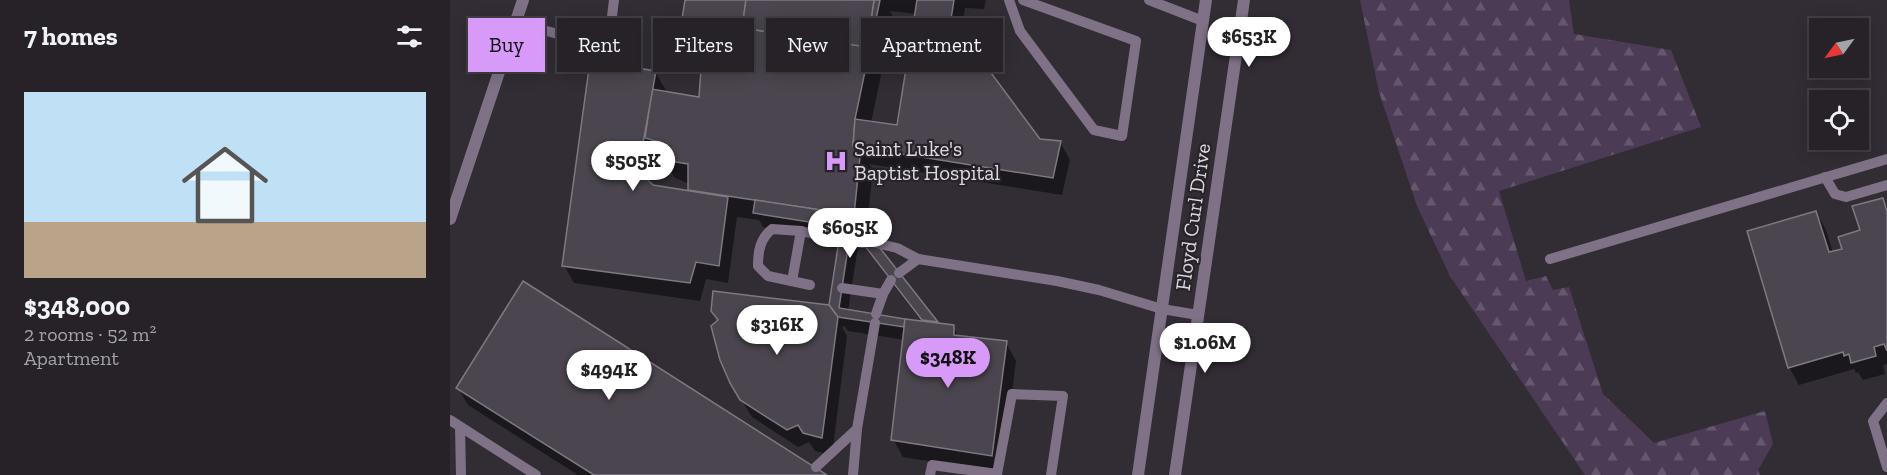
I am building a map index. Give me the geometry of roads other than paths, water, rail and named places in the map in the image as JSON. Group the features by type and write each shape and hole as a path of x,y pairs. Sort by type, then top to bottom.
{"street":[{"path":"516,18 523,0"},
{"name":"Floyd Curl Drive","path":"1138,475 1206,0"},
{"name":"Floyd Curl Drive","path":"1175,475 1244,0"},
{"path":"450,219 499,72"}],"lane":[{"path":"545,30 593,44 610,33 614,0"},
{"path":"1009,0 1020,31 1094,130 1122,136 1136,41 1023,0"},
{"path":"1149,0 1203,21"},
{"path":"1550,259 1887,159"},
{"path":"1825,177 1835,194 1846,197 1887,185"},
{"path":"810,285 768,276 758,266 758,252 765,235 772,230 801,231 818,235"},
{"path":"792,280 801,231"},
{"path":"849,240 863,243"},
{"path":"876,243 897,248 918,259 1057,281 1099,290 1162,309 1198,315"},
{"path":"853,475 857,429 876,319 883,294 895,277 918,259"},
{"path":"842,288 883,294"},
{"path":"930,475 932,465 997,474 1012,394 1063,396 1051,475"},
{"path":"1887,403 1873,421 1887,467"},
{"path":"450,420 536,475"},
{"path":"450,442 460,427"},
{"path":"460,427 461,475"},
{"path":"816,467 857,429"}],"place":[{"name":"Saint Luke's Baptist Hospital","path":"836,161"}]}
